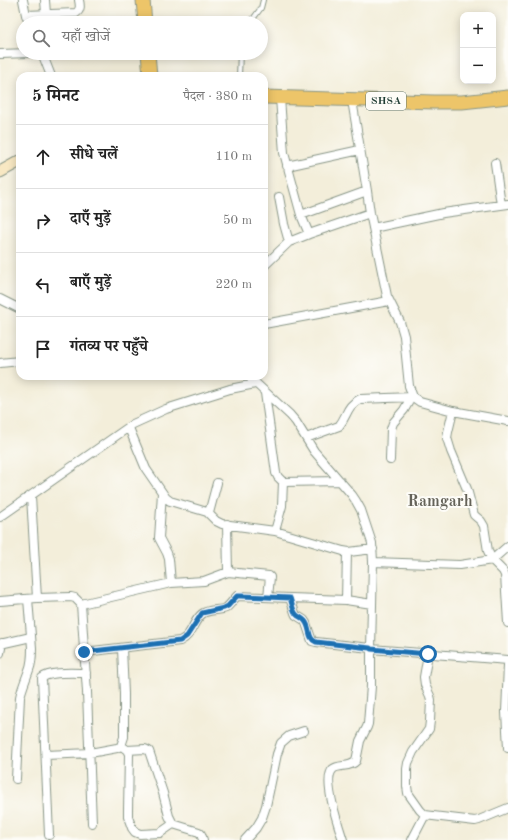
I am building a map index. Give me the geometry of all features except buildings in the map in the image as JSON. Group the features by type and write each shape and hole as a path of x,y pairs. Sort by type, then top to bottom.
{"main road":[{"path":"143,0 144,16"},
{"path":"149,60 150,72"},
{"name":"SH8A","path":"268,97 462,102 508,97"},
{"path":"0,172 16,163"}],"street":[{"path":"23,0 26,15 76,13 80,9 79,0"},
{"path":"45,0 46,14"},
{"path":"0,54 16,53"},
{"path":"45,60 49,72"},
{"path":"280,98 284,153 300,215 309,234"},
{"path":"352,100 370,213 387,296 403,328 411,397 404,410 393,423 391,429 390,460"},
{"path":"287,166 360,150"},
{"path":"373,228 443,214 505,205 495,163"},
{"path":"300,215 367,191"},
{"path":"279,197 289,242"},
{"path":"268,262 289,242 370,213"},
{"path":"0,299 16,307"},
{"path":"268,323 389,301"},
{"path":"0,364 16,362"},
{"path":"0,517 133,424 166,409 230,389 251,380 290,415 314,451 352,494 361,510 373,549 371,686 368,724 360,741 356,761 354,763 335,768 332,770 330,777 331,802 343,840"},
{"path":"265,393 276,472 278,477 283,482 340,481"},
{"path":"306,438 340,426 350,406 360,399 411,397 420,402 453,411 508,421"},
{"path":"453,411 448,432 451,451 467,489 474,515 484,526 487,547 492,560 505,575 508,623"},
{"path":"129,428 146,469 162,493 170,501 209,513 216,521 227,524 275,531 347,552 373,549"},
{"path":"275,531 282,506 283,482"},
{"path":"209,513 217,483"},
{"path":"162,493 159,538 169,559 171,582"},
{"path":"31,496 37,598"},
{"path":"227,524 228,572"},
{"path":"374,562 460,565 492,560 508,546"},
{"path":"346,600 347,552"},
{"path":"81,604 171,582 204,582 228,572 269,576 268,597"},
{"path":"84,652 180,641 187,636 202,613 224,608 228,606 237,596 346,600 372,604"},
{"path":"0,601 71,597 75,598 81,604 86,673 92,823"},
{"path":"290,598 296,615 306,623 312,641 371,649 508,660"},
{"path":"16,779 20,697 30,669 32,648 28,599"},
{"path":"0,653 1,643 31,637"},
{"path":"122,648 124,707 123,740 124,748 129,758 128,817 132,828 135,832 140,834 160,833 173,824"},
{"path":"428,654 424,677 425,685 431,700 430,721 425,735 413,752 408,763 408,794 420,810 426,815 433,816 475,821 508,808"},
{"path":"508,665 506,712 508,748"},
{"path":"49,835 42,678 45,675 51,674 86,673"},
{"path":"245,840 256,828 262,818 281,743 289,736 304,731"},
{"path":"46,755 90,753 118,748 145,749 149,751 169,816 173,824 199,832 203,840"},
{"path":"412,840 426,815"}],"lane":[{"path":"255,16 261,8 263,0"},
{"path":"239,72 240,60"}],"district":[{"name":"Ramgarh","path":"440,502"}],"route":[{"path":"84,652 180,641 187,636 202,613 224,608 228,606 234,598 240,596 290,598 296,615 306,623 312,641 371,649 428,654"}]}
